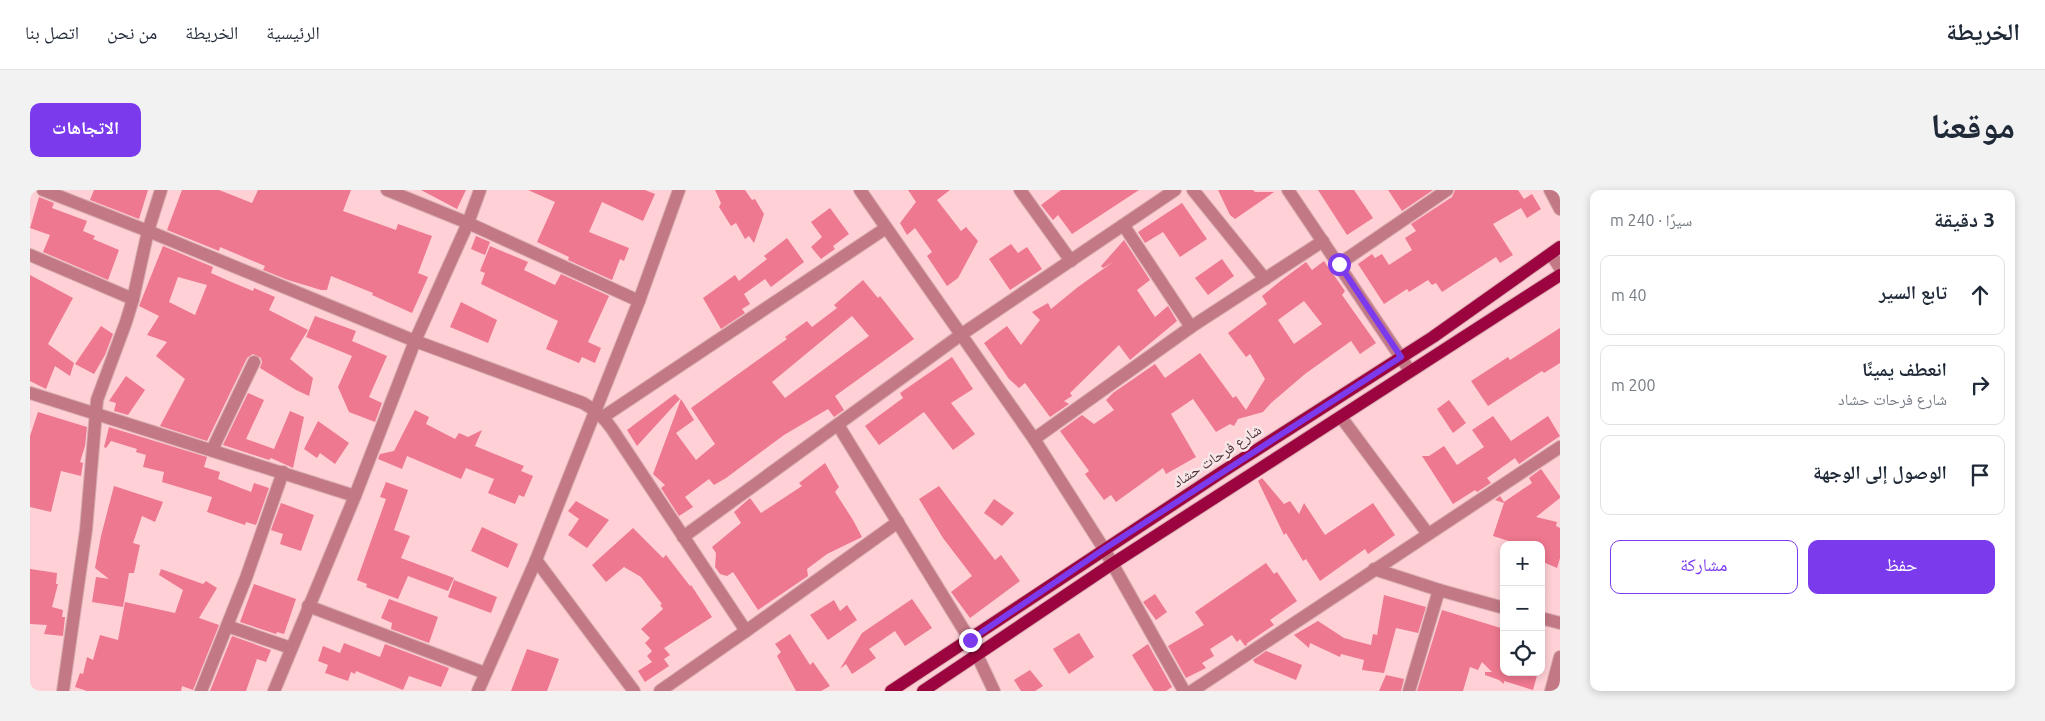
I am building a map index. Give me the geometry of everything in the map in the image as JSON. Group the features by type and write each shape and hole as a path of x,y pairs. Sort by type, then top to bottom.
{"main road":[{"name":"شارع فرحات حشاد","path":"891,691 1271,440 1434,337 1555,250"},
{"path":"923,691 978,656 1112,564 1560,275"},
{"path":"1271,440 1283,455"}],"street":[{"path":"43,190 148,231 415,341 583,403 599,413 746,631"},
{"path":"63,691 86,530 99,392 133,299 148,231 161,190"},
{"path":"387,190 468,223 639,301"},
{"path":"274,691 355,496 415,341 468,223 480,190"},
{"path":"478,691 599,413 679,190"},
{"path":"860,190 1034,439 1104,549 1184,691"},
{"path":"1020,190 1071,261"},
{"path":"683,537 962,334 1175,190"},
{"path":"1193,190 1265,279"},
{"path":"1288,190 1410,371"},
{"path":"1339,264 1447,190"},
{"path":"1550,190 1560,209"},
{"path":"1124,226 1192,328"},
{"path":"599,413 886,228"},
{"path":"1034,439 1192,328 1323,241"},
{"path":"1555,250 1560,268"},
{"path":"30,254 133,299"},
{"path":"212,450 254,362"},
{"path":"30,393 355,496"},
{"path":"1341,417 1428,534"},
{"path":"838,425 970,640 994,691"},
{"path":"1192,691 1560,447"},
{"path":"201,691 246,578 282,472"},
{"path":"660,691 898,522"},
{"path":"536,560 634,691"},
{"path":"1374,570 1500,607"},
{"path":"1409,691 1439,590"},
{"path":"308,606 485,673"},
{"path":"1545,619 1560,623"},
{"path":"227,626 291,648"},
{"path":"1551,691 1560,657"}],"building":[{"path":"94,190 148,190 139,219 90,200"},
{"path":"182,190 219,190 252,203 258,190 351,190 343,211 396,230 398,224 432,236 418,273 428,277 412,313 372,295 373,293 331,276 327,290 288,280 263,270 265,266 220,247 219,251 167,230"},
{"path":"421,190 466,190 457,209"},
{"path":"528,190 645,190 655,194 643,221 602,202 589,232 629,248 624,261 620,259 612,280 568,260 569,257 537,242 555,202"},
{"path":"715,190 745,190 752,200 755,199 764,214 754,243 749,236 745,239 736,223 731,226 719,207 721,203"},
{"path":"908,190 950,190 937,200 961,231 966,227 978,241 958,278 947,286 927,256 932,252 915,228 907,235 900,223 916,202"},
{"path":"1061,190 1139,190 1072,234 1058,215 1053,220 1041,205"},
{"path":"1218,190 1274,192 1235,219 1230,215"},
{"path":"1318,190 1354,190 1373,218 1347,235"},
{"path":"1388,190 1433,190 1402,211"},
{"path":"1455,190 1518,190 1524,199 1532,194 1541,209 1527,218 1521,208 1493,224 1513,255 1500,263 1496,257 1442,292 1436,283 1432,285 1428,280 1409,292 1407,289 1384,304 1358,264 1372,254 1375,258 1382,254 1389,265 1412,250 1405,238 1416,231 1411,224 1452,197"},
{"path":"39,197 54,203 52,208 87,221 83,231 95,236 93,239 119,250 108,280 43,252 50,235 30,228"},
{"path":"1182,203 1207,239 1180,257 1163,232 1145,243 1138,232"},
{"path":"830,208 849,234 833,246 835,249 821,259 811,247 822,237 811,222"},
{"path":"476,236 490,242 485,255 471,249"},
{"path":"787,238 804,262 771,287 765,279 744,294 750,304 742,309 745,313 721,329 703,298 735,275 739,281 767,259 764,256"},
{"path":"1124,240 1150,280 1137,290 1155,317 1168,306 1177,321 1130,360 1119,345 1070,393 1072,396 1064,401 1069,404 1050,417 1025,383 1019,388 1009,379 984,343 1007,326 1021,345 1040,320 1032,312 1048,303 1051,309 1113,262 1103,268 1101,266"},
{"path":"1011,244 1018,253 1027,247 1042,269 1010,290 989,259"},
{"path":"163,246 213,267 211,273 253,291 254,288 275,297 269,310 308,330 290,359 313,378 309,396 260,368 261,358 253,354 247,358 207,441 160,426 185,379 156,356 167,342 147,335 159,316 139,306","holes":["178,277 207,285 195,315 169,302"]},
{"path":"490,246 528,262 524,270 555,285 561,274 609,296 588,342 601,348 595,363 582,357 579,363 546,349 558,321 481,284 485,273 480,271"},
{"path":"1222,259 1234,276 1208,295 1195,278"},
{"path":"1324,261 1345,291 1342,295 1376,343 1360,354 1351,341 1305,374 1263,412 1238,419 1234,426 1230,424 1216,432 1193,399 1171,414 1196,457 1166,474 1163,468 1116,502 1111,495 1104,500 1085,474 1089,471 1060,431 1082,415 1094,424 1114,410 1106,400 1155,364 1165,378 1200,353 1233,398 1236,396 1246,410 1265,379 1250,354 1246,357 1228,333 1267,304 1262,296 1283,279 1306,262 1312,270","holes":["1304,301 1322,324 1294,344 1278,320"]},
{"path":"30,275 73,298 48,344 74,363 70,376 55,366 46,389 30,381"},
{"path":"863,280 878,298 880,296 914,339 835,396 844,410 834,417 828,409 784,435 726,478 714,485 709,479 685,497 693,507 679,516 661,488 665,485 653,474 681,399 694,420 676,433 696,460 715,444 691,408 787,339 785,337 807,321 812,327 837,308 834,305","holes":["852,316 869,336 785,398 772,382"]},
{"path":"461,302 497,320 488,343 450,327"},
{"path":"315,316 356,331 352,341 387,356 369,397 382,403 375,422 349,412 338,387 352,356 306,337"},
{"path":"101,326 113,334 105,355 94,374 75,364"},
{"path":"1560,328 1560,363 1544,373 1542,371 1488,406 1471,381 1508,357 1510,360"},
{"path":"952,357 973,389 951,403 975,434 953,450 924,412 879,445 865,426 903,398 900,393"},
{"path":"126,376 145,390 128,415 114,411 116,403 109,401"},
{"path":"248,393 264,400 246,439 274,449 290,411 304,417 293,468 271,458 269,460 223,445"},
{"path":"675,394 680,399 637,446 627,430"},
{"path":"1449,400 1466,423 1453,433 1437,409"},
{"path":"415,410 429,417 426,424 455,439 459,433 468,437 482,430 475,446 524,466 521,471 533,476 524,497 519,495 515,504 488,493 494,479 466,468 461,479 407,456 402,469 378,459 380,454 394,451"},
{"path":"38,412 87,427 85,446 80,462 83,463 81,476 61,471 51,512 30,507 30,436"},
{"path":"1493,416 1511,441 1548,416 1560,436 1519,464 1515,458 1487,478 1491,483 1477,492 1475,490 1453,504 1422,456 1429,456 1444,446 1457,465 1484,447 1472,430"},
{"path":"318,421 349,443 335,464 320,453 317,458 304,449"},
{"path":"109,427 207,457 204,467 220,472 218,479 251,492 254,483 269,488 256,525 246,522 245,525 207,512 212,497 162,482 164,472 143,467 146,455 136,452 137,449 111,441 106,448 104,447"},
{"path":"825,463 839,487 835,492 862,537 827,554 807,569 808,576 758,610 733,572 727,576 720,574 715,567 716,553 712,547 741,523 734,512 750,498 761,513 802,486 799,483"},
{"path":"1541,469 1560,496 1560,498 1536,517 1557,522 1556,526 1560,528 1560,558 1557,568 1545,563 1545,541 1509,541 1493,536 1504,503 1495,500 1500,496 1504,502 1532,483 1529,478"},
{"path":"1262,478 1284,504 1290,501 1299,514 1304,503 1325,535 1373,503 1395,535 1368,554 1365,549 1320,581 1306,559 1303,561 1286,533 1284,535 1258,481"},
{"path":"386,482 408,490 394,530 410,536 401,558 454,578 448,591 408,576 398,599 366,587 367,584 357,580 386,499 380,497"},
{"path":"114,486 163,502 155,522 142,516 133,543 140,545 134,573 129,573 123,607 92,602 96,577 109,579 95,568"},
{"path":"939,486 995,560 1001,555 1020,581 970,618 951,592 972,576 943,538 919,499"},
{"path":"994,499 1014,513 1002,526 984,513"},
{"path":"576,501 609,520 587,548 568,535 579,519 568,511"},
{"path":"281,503 314,515 301,551 280,544 283,534 271,530"},
{"path":"482,527 518,544 508,568 471,551"},
{"path":"633,528 663,558 666,555 691,585 712,617 664,648 670,655 664,659 669,666 645,682 638,671 652,662 647,656 652,651 645,643 650,638 641,629 663,609 660,605 662,604 641,577 624,567 606,582 592,565"},
{"path":"1266,563 1274,574 1277,572 1297,601 1270,620 1274,625 1245,646 1240,639 1237,642 1232,635 1210,649 1214,656 1202,663 1206,668 1186,678 1168,646 1204,625 1195,612"},
{"path":"30,569 57,573 56,584 58,584 52,607 63,610 62,617 65,617 63,636 44,634 47,625 30,624"},
{"path":"161,569 203,584 206,581 217,588 199,618 219,625 193,690 182,686 181,691 87,691 75,687 80,673 83,674 87,657 93,660 100,635 118,640 125,602 175,613 183,590 159,575"},
{"path":"454,580 497,597 491,613 448,597"},
{"path":"254,584 296,599 284,634 277,632 276,634 240,622"},
{"path":"1155,594 1167,612 1156,620 1143,602"},
{"path":"1384,595 1426,607 1418,633 1396,628 1384,673 1362,670 1364,660 1341,654 1340,657 1310,643 1309,648 1294,635 1318,621 1344,638 1371,645 1373,634 1377,635"},
{"path":"389,599 438,617 429,643 391,629 392,623 381,618"},
{"path":"912,599 932,628 905,646 895,631 869,649 876,658 852,674 846,664 840,669 862,633"},
{"path":"834,600 840,611 847,605 857,620 828,640 810,615"},
{"path":"1442,610 1500,628 1500,676 1537,676 1533,690 1504,681 1504,684 1485,675 1485,672 1492,672 1482,662 1478,670 1470,667 1463,691 1417,691"},
{"path":"1079,633 1094,657 1069,674 1053,649"},
{"path":"790,634 810,665 813,662 830,686 821,691 796,691 777,656 781,652 775,644"},
{"path":"232,636 271,650 266,662 257,659 246,691 210,691"},
{"path":"344,643 380,657 385,644 449,668 441,687 409,676 403,690 356,671 355,674 351,672 348,681 325,673 328,665 318,661 323,646 340,653"},
{"path":"1148,644 1172,687 1166,691 1154,691 1132,655"},
{"path":"527,649 559,659 547,691 511,691"},
{"path":"1266,651 1302,665 1296,680 1255,663 1253,660"},
{"path":"1030,670 1043,686 1035,691 1021,691 1014,680"},
{"path":"1386,675 1404,679 1401,691 1379,691"}],"route":[{"path":"970,640 1104,549 1401,357 1339,264"}]}
